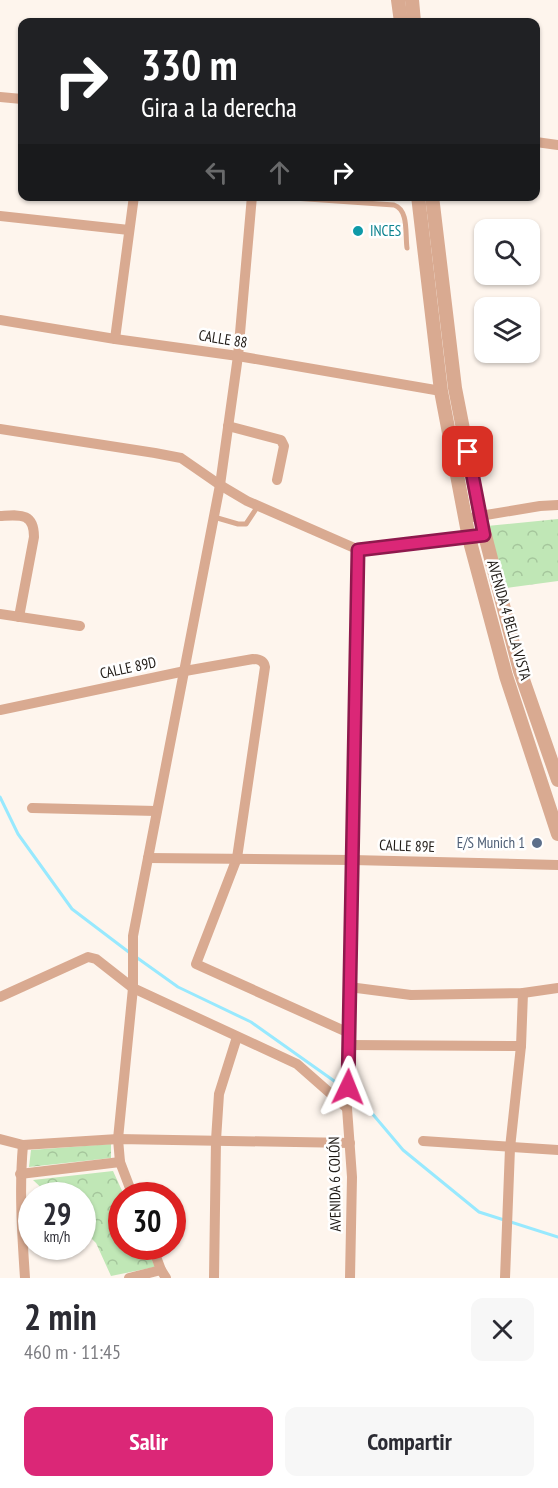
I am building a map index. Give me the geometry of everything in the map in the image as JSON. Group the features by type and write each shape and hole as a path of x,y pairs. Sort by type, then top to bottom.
{"street":[{"path":"398,0 400,18"},
{"path":"412,0 414,18"},
{"path":"0,97 18,99"},
{"path":"540,143 558,145"},
{"path":"114,339 133,201"},
{"path":"128,1182 120,1162 118,1139 133,988 133,936 220,485 238,356 252,201"},
{"name":"AVENIDA 4 BELLA VISTA","path":"419,201 441,392 469,538 506,676 558,834"},
{"name":"AVENIDA 4 BELLA VISTA","path":"433,201 455,388 484,535 520,671 556,766 558,780"},
{"path":"0,216 129,230"},
{"name":"CALLE 88","path":"0,320 238,356 441,392"},
{"path":"228,426 281,440 284,446 277,480"},
{"path":"0,429 181,458 220,485 258,506 358,550 484,535"},
{"path":"465,518 558,505"},
{"path":"0,516 20,515 27,518 34,529 19,617"},
{"name":"AVENIDA 6 COLÓN","path":"350,1278 352,1177 347,1108 358,550"},
{"path":"0,614 80,626"},
{"name":"CALLE 89D","path":"0,710 184,671 254,659 262,661 265,667 237,858"},
{"path":"32,808 156,811"},
{"name":"CALLE 89E","path":"148,858 558,865"},
{"path":"237,858 196,964 349,1033"},
{"path":"0,998 88,957 96,959 133,988 297,1064 347,1108"},
{"path":"349,987 411,995 523,993 558,988"},
{"path":"505,1278 510,1148 521,1046 523,993"},
{"path":"214,1278 219,1094 237,1037"},
{"path":"349,1045 521,1046"},
{"path":"0,1139 23,1145 118,1139 350,1143"},
{"path":"423,1141 558,1150"},
{"path":"23,1145 20,1174 25,1278"},
{"path":"20,1174 120,1162"},
{"path":"129,1278 163,1274 158,1260"}],"lane":[{"path":"337,201 400,207 404,212 407,248"},
{"path":"214,517 246,524 258,506"}],"green space":[{"path":"558,519 558,581 499,589 487,526"},
{"path":"111,1144 111,1158 29,1167 31,1150"},
{"path":"113,1171 118,1182 108,1182 108,1260 152,1260 155,1267 111,1276 96,1243 96,1182 35,1182 33,1180"}],"waterway":[{"path":"0,797 18,834 72,909 130,953"},
{"path":"136,957 178,987 251,1022 337,1083"},
{"path":"365,1105 403,1150 479,1212 558,1237"}],"place":[{"name":"INCES","path":"358,231"},
{"name":"E/S Munich 1","path":"537,843"}],"route":[{"path":"348,1087 358,550 484,535 468,452"}]}
